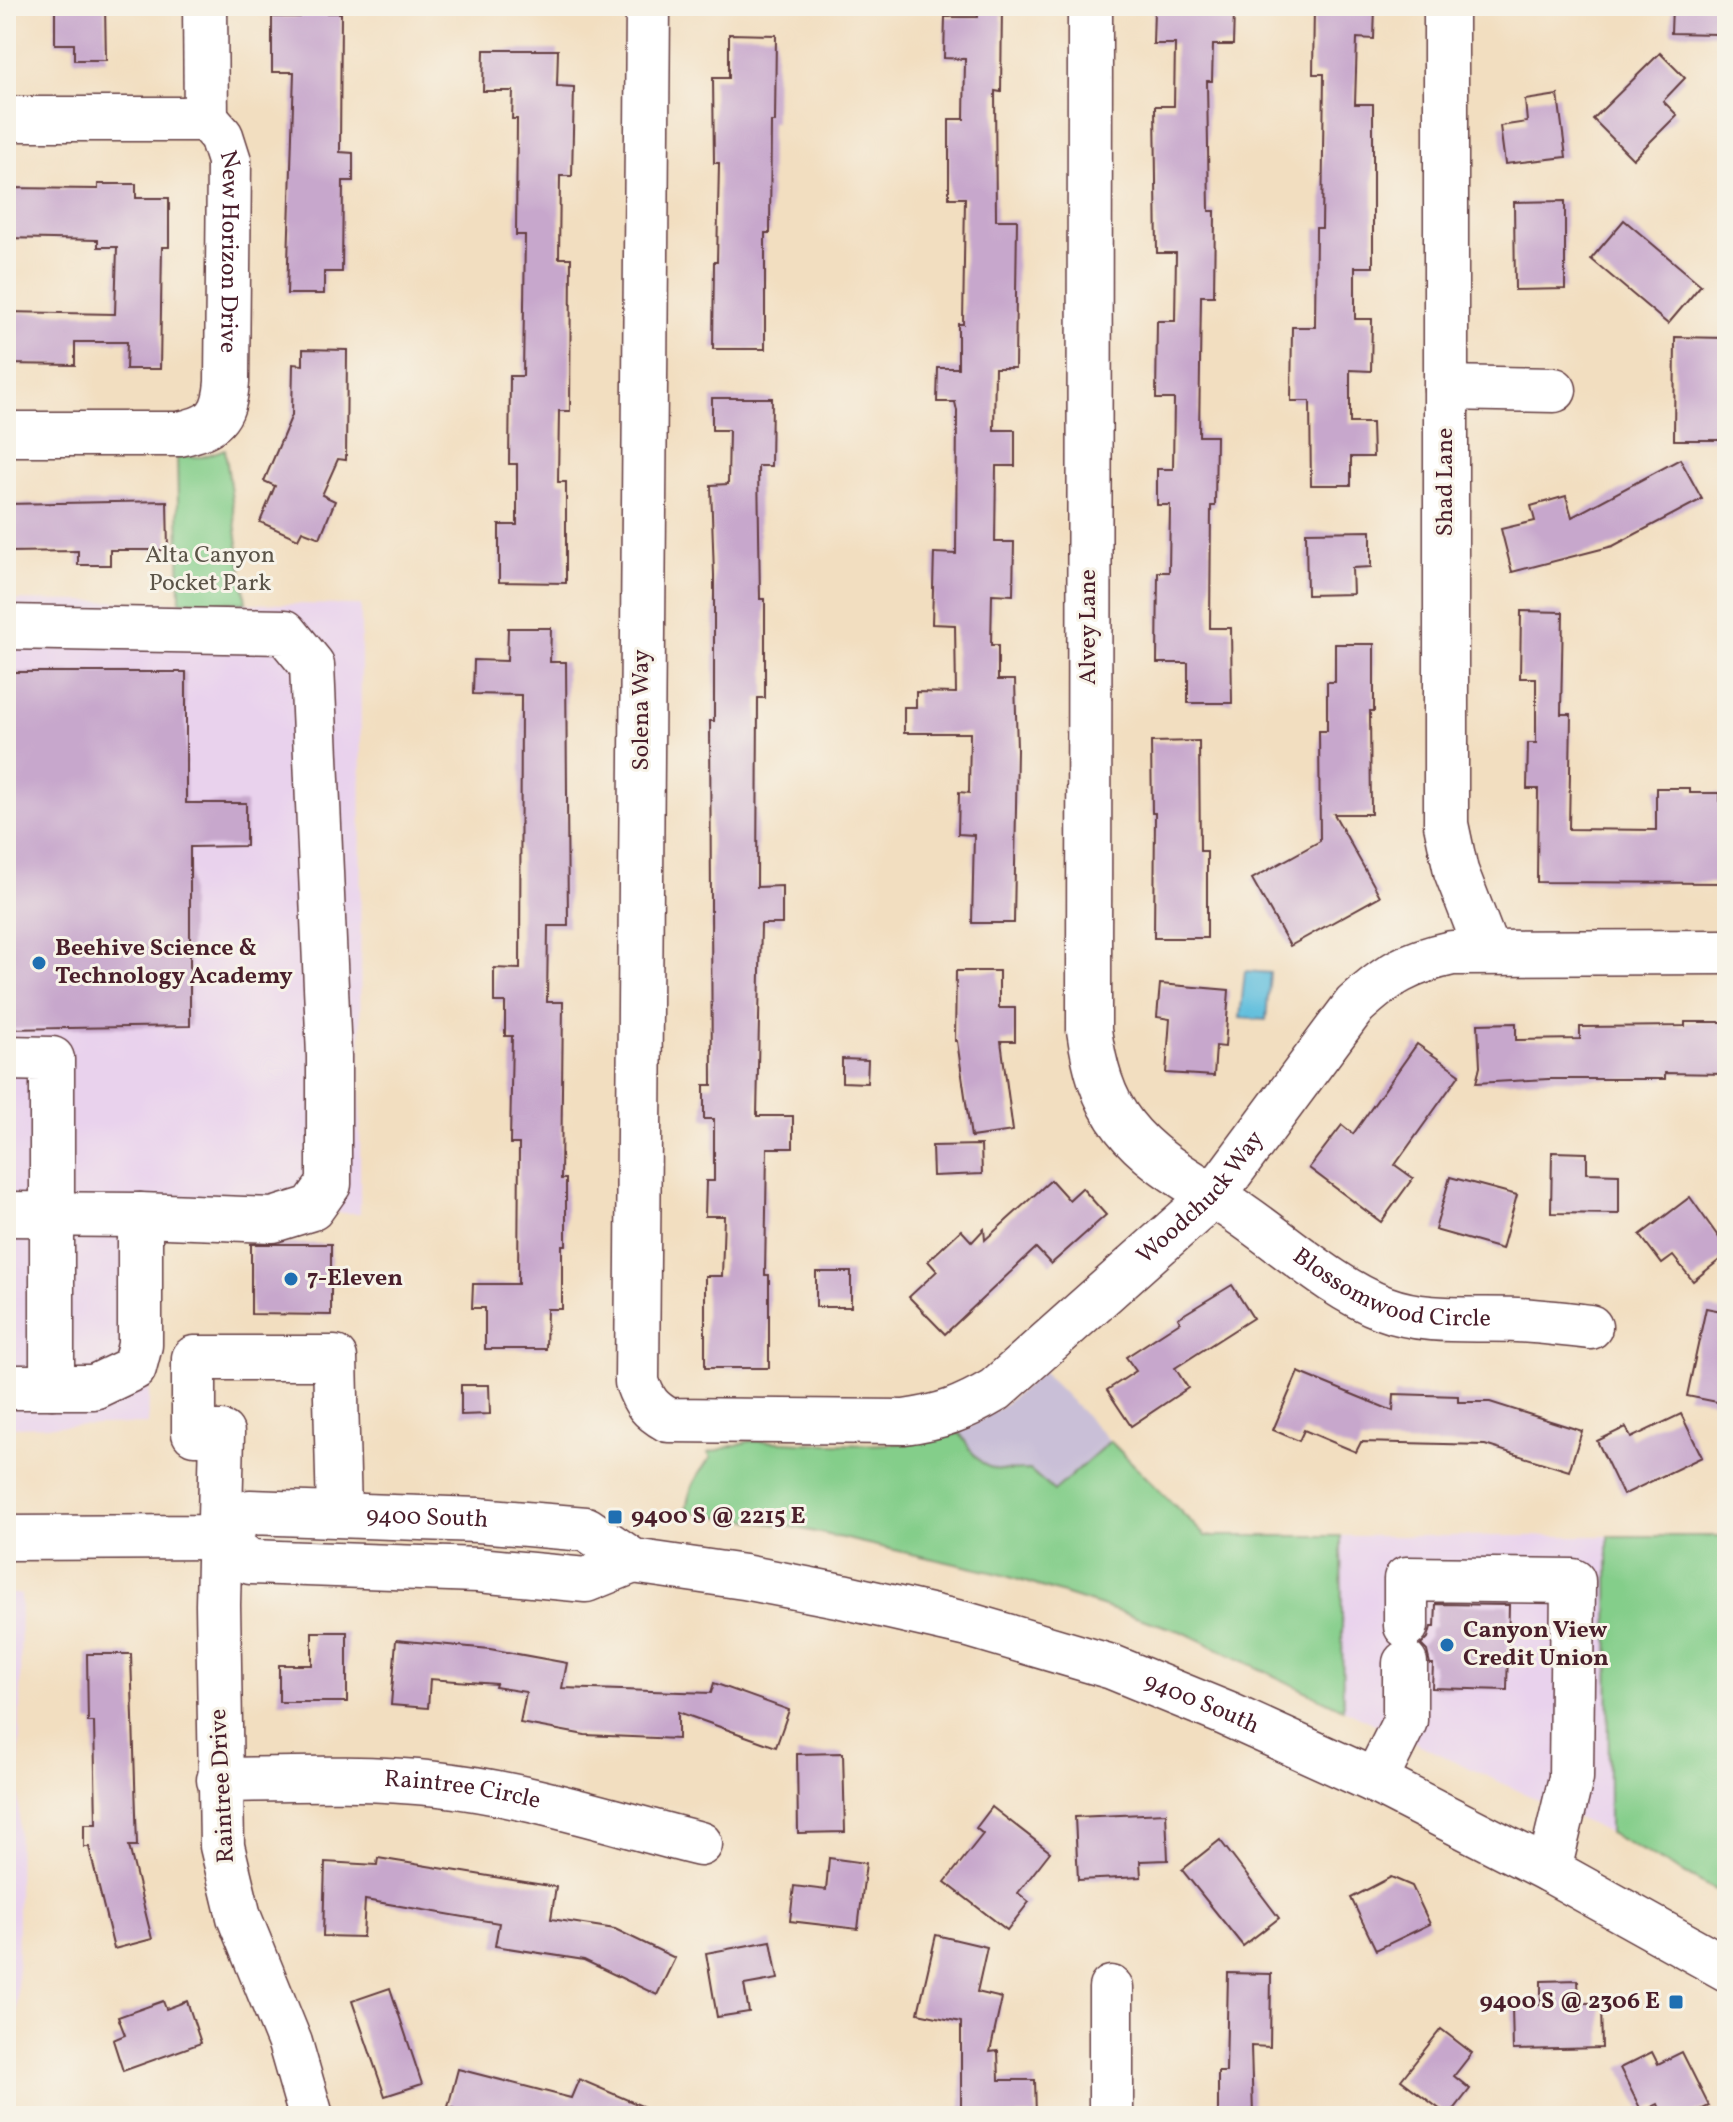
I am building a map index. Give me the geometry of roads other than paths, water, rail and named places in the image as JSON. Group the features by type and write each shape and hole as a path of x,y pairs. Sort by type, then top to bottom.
{"street":[{"path":"205,6 206,119"},
{"name":"Solena Way","path":"648,6 637,1382 651,1410"},
{"name":"Alvey Lane","path":"1090,6 1089,1030 1094,1063 1106,1096 1125,1127 1178,1174 1214,1195"},
{"name":"Shad Lane","path":"1446,6 1446,824 1456,871 1487,951"},
{"name":"New Horizon Drive","path":"6,119 206,119 221,136 229,161 225,402 217,419 200,429 179,434 6,434"},
{"path":"1446,388 1554,390"},
{"path":"6,627 285,632 312,665 329,1056 329,1184 312,1208 273,1220 6,1214"},
{"name":"Woodchuck Way","path":"651,1410 668,1420 904,1422 966,1408 995,1390 1214,1195 1355,1005 1383,979 1416,961 1452,953 1727,952"},
{"path":"6,1058 52,1059 52,1387"},
{"name":"Blossomwood Circle","path":"1214,1195 1347,1289 1384,1308 1429,1319 1518,1320 1590,1327"},
{"path":"6,1387 94,1387 134,1368 140,1345 140,1215"},
{"name":"Raintree Drive","path":"311,2116 290,2043 239,1917 222,1846 218,1537 223,1474 222,1433 194,1433 194,1358 335,1358 339,1514"},
{"name":"9400 South","path":"633,1561 586,1580 478,1570 250,1562 218,1537 250,1512 478,1520 586,1529 633,1561 744,1577 842,1596 998,1633 1112,1667 1227,1714 1375,1781 1549,1870 1727,1969"},
{"path":"6,1538 218,1537"},
{"path":"1375,1781 1405,1721 1406,1579 1573,1581 1571,1778 1549,1870"},
{"name":"Raintree Circle","path":"219,1780 373,1779 441,1784 507,1796 700,1844"},
{"path":"1111,1988 1111,2116"}],"water":[{"path":"1245,971 1270,973 1266,1020 1240,1018"}],"place":[{"name":"Beehive Science & Technology Academy","path":"39,963"},
{"name":"7-Eleven","path":"291,1279"},
{"name":"9400 S @ 2215 E","path":"615,1517"},
{"name":"Canyon View Credit Union","path":"1447,1645"},
{"name":"9400 S @ 2306 E","path":"1676,2002"}],"park label":[{"name":"Alta Canyon Pocket Park","path":"210,570"}]}
